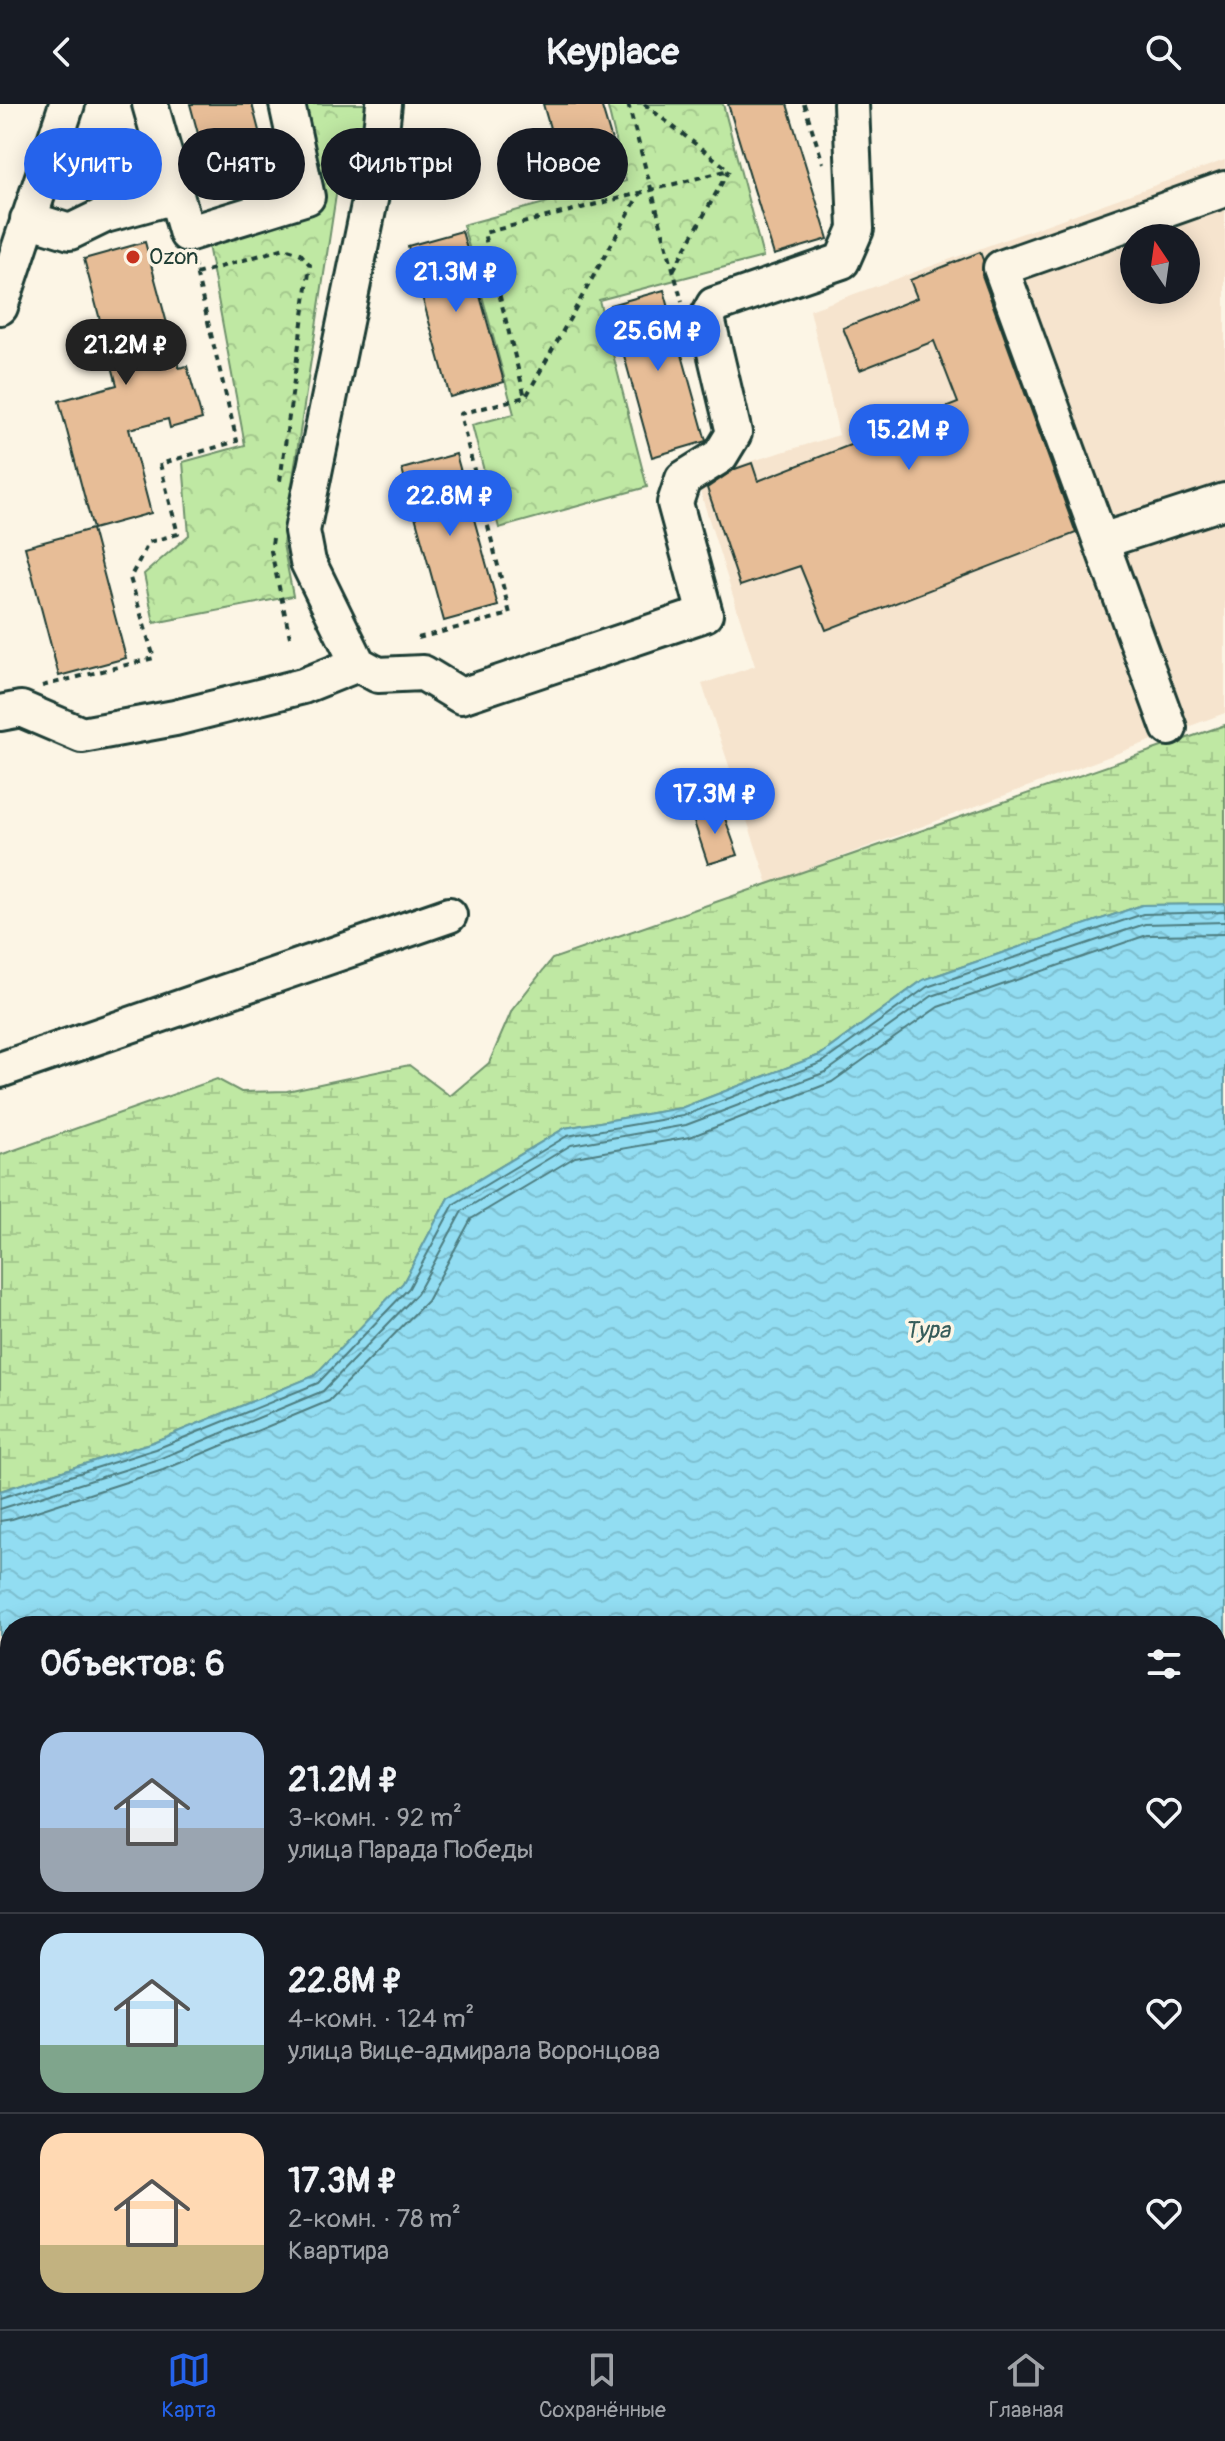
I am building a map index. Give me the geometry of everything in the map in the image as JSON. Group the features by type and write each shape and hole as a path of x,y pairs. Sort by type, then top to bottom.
{"street":[{"path":"0,307 67,104"},
{"path":"150,104 187,234 307,197 287,104"},
{"path":"384,104 377,166 302,531 308,562 358,664 378,675 423,673 461,696 705,614 675,503 683,479 720,456 734,433 707,318 714,305 842,261 856,229 851,104"},
{"path":"1169,728 1001,268 1225,189"},
{"path":"28,219 70,232 105,215 175,196"},
{"path":"1102,541 1225,501"},
{"path":"0,713 21,709 82,735 175,718 303,686 358,664"},
{"path":"0,1070 449,915"}],"path":[{"path":"628,104 683,306"},
{"path":"644,104 729,170"},
{"path":"804,104 823,163"},
{"path":"525,397 484,233 729,170"},
{"path":"674,269 729,170"},
{"path":"418,638 510,614 460,414 525,397 640,193"},
{"path":"37,687 154,658 130,578 149,542 178,534 160,464 237,441 187,234"},
{"path":"196,274 285,248 300,253 310,265 279,491"},
{"path":"273,536 271,551 290,637"}],"shaded area":[{"path":"1225,160 1225,713 768,884 702,684 755,666 696,478 839,435 810,310"}],"green space":[{"path":"300,104 374,104 374,123 366,128 321,128 321,200 335,200 283,544 293,596 154,623 144,574 189,535 183,462 245,445 206,234 314,202"},
{"path":"607,104 723,104 763,257 599,300 647,487 499,528 472,425 514,414 463,225 556,200 628,200 628,128 613,128"},
{"path":"1225,725 1225,904 1142,905 923,980 820,1055 681,1108 565,1128 448,1198 403,1283 314,1376 153,1442 0,1491 0,1155 217,1079 241,1092 287,1091 409,1065 450,1096 489,1063 512,1010 552,959"}],"water":[{"name":"Тура","path":"1225,904 1225,1616 0,1616 0,1491 153,1442 314,1376 403,1283 448,1198 565,1128 681,1108 820,1055 923,980 1142,905"}],"building":[{"path":"190,104 252,104 258,128 196,128"},
{"path":"543,104 601,104 608,128 550,128"},
{"path":"728,104 787,104 828,239 774,255"},
{"path":"462,231 504,382 450,397 408,246"},
{"path":"145,242 179,368 187,366 202,419 170,428 168,419 129,429 151,513 93,529 59,401 117,385 84,259"},
{"path":"980,252 982,275 1076,533 826,630 800,566 740,586 707,488 735,469 752,463 758,481 958,403 934,341 860,370 843,328 917,298 910,280"},
{"path":"664,290 706,441 652,457 610,305"},
{"path":"456,454 498,606 444,621 402,469"},
{"path":"92,529 126,658 59,676 25,547"},
{"path":"721,807 738,855 708,864 692,816"}],"place":[{"name":"Ozon","path":"133,257"}]}
